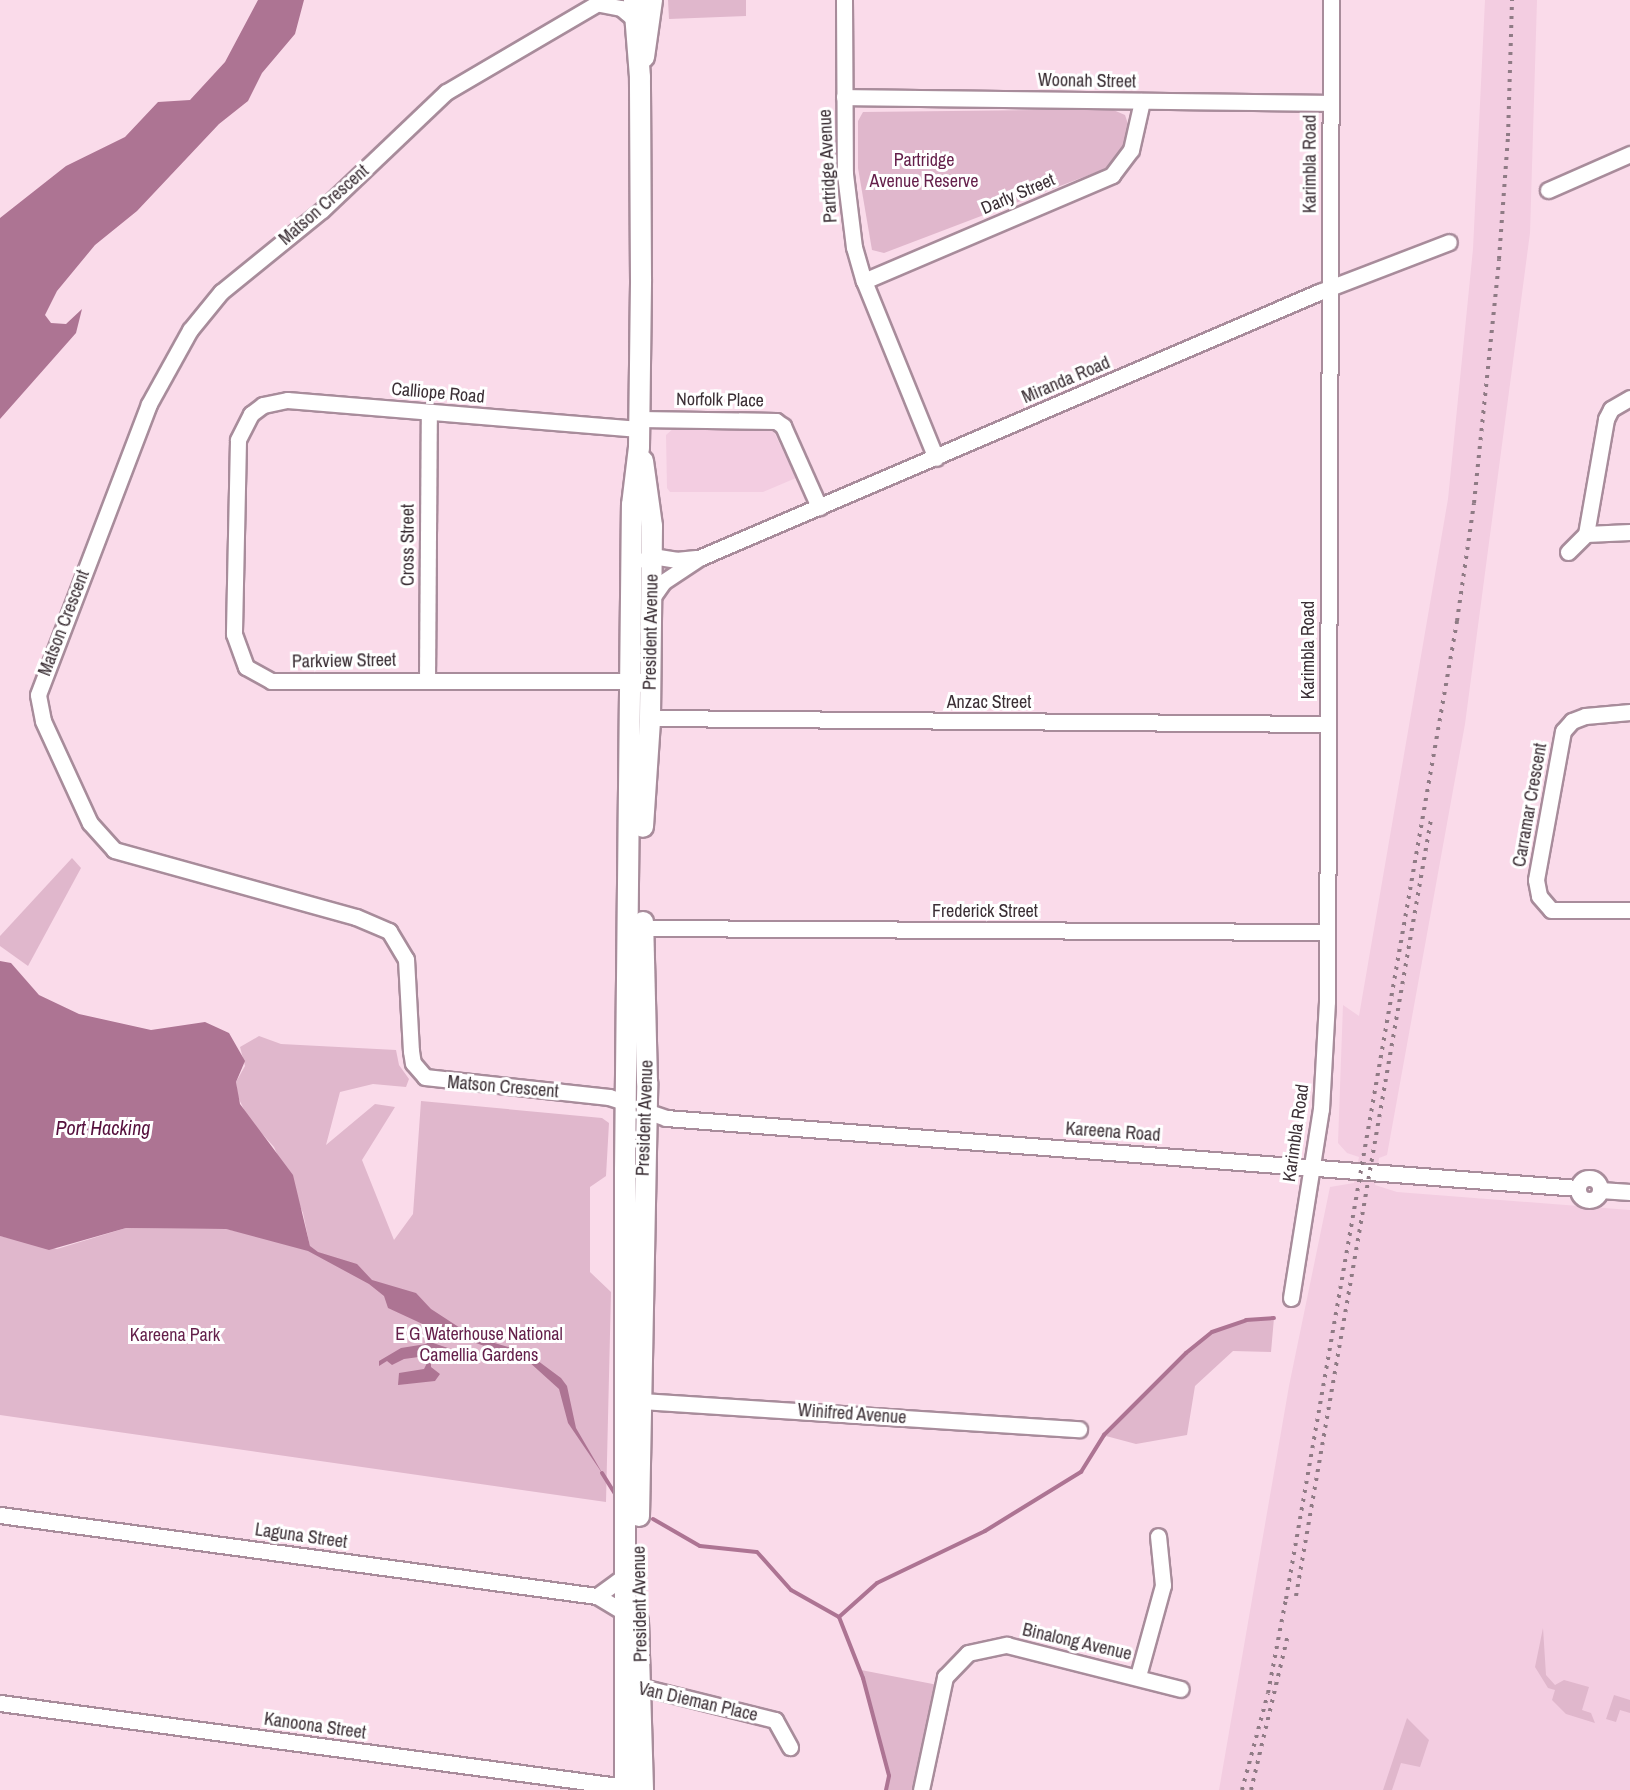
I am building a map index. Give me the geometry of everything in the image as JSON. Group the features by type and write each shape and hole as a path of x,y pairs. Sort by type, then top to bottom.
{"main road":[{"name":"President Avenue","path":"640,77 652,0"},
{"name":"President Avenue","path":"634,9 640,77 639,432 632,505 650,718 643,828 646,1111 626,1575 626,1613 634,1687"},
{"name":"President Avenue","path":"631,1789 638,1626 627,1103 632,681 652,598 652,507 639,432"},
{"name":"Matson Crescent","path":"627,1103 646,1111"}],"street":[{"name":"Partridge Avenue","path":"844,0 846,200 864,281 936,458"},
{"name":"Karimbla Road","path":"1291,1298 1314,1167 1321,1108 1327,932 1331,0"},
{"name":"Matson Crescent","path":"627,1103 609,1097 424,1077 413,1063 411,1051 406,959 389,932 356,917 114,850 90,823 43,721 38,695 149,404 203,315 238,275 322,210 446,92 602,2 621,8 634,9"},
{"name":"Woonah Street","path":"844,97 1329,103"},
{"name":"Darly Street","path":"864,281 1112,176 1131,150 1142,101"},
{"path":"1548,190 1630,154"},
{"name":"Miranda Road","path":"652,598 664,580 699,558 1329,288 1449,242"},
{"path":"1568,552 1586,534 1606,420 1611,409 1630,398"},
{"name":"Calliope Road","path":"243,425 257,408 279,401 429,411 639,432"},
{"name":"Cross Street","path":"427,679 429,411"},
{"name":"Norfolk Place","path":"639,432 776,421 783,426 819,507"},
{"name":"Parkview Street","path":"243,425 238,445 234,634 246,667 263,679 279,681 427,679 632,681"},
{"path":"1586,534 1630,532"},
{"name":"Miranda Road","path":"652,556 676,560 699,558"},
{"path":"642,632 640,566 644,559 652,556"},
{"name":"Carramar Crescent","path":"1630,712 1585,716 1572,721 1563,731 1536,880 1539,896 1551,910 1630,910"},
{"name":"Anzac Street","path":"650,718 1328,724"},
{"name":"Frederick Street","path":"643,928 1327,932"},
{"name":"Kareena Road","path":"646,1111 664,1118 1578,1188 1582,1198 1589,1200 1596,1198 1600,1190 1630,1192"},
{"name":"Winifred Avenue","path":"632,1401 1079,1428"},
{"name":"Laguna Street","path":"0,1515 597,1596 626,1613"},
{"path":"1138,1676 1163,1585 1158,1536"},
{"path":"597,1596 626,1575"},
{"name":"Binalong Avenue","path":"921,1790 945,1677 953,1664 968,1653 1007,1645 1138,1676 1180,1689"},
{"name":"Van Dieman Place","path":"634,1687 775,1720 790,1747"},
{"name":"Kanoona Street","path":"0,1704 631,1789"}],"shaded area":[{"path":"1485,0 1537,0 1530,233 1465,724 1387,1155 1379,1158 1375,1185 1397,1192 1630,1210 1630,1790 1219,1790 1289,1386 1330,1187 1354,1183 1359,1157 1347,1153 1338,1143 1343,1005 1359,1016 1448,499 1473,249"},
{"path":"675,427 772,428 796,478 763,492 670,492 667,488 666,435"}],"green space":[{"path":"668,0 746,0 746,16 669,19"},
{"name":"Partridge Avenue Reserve","path":"1111,109 1125,115 1130,130 1116,161 1102,170 884,253 872,250 858,168 858,121 863,112"},
{"path":"72,858 81,868 28,966 0,946 0,936"},
{"path":"259,1036 281,1044 396,1050 399,1065 409,1079 406,1087 373,1084 340,1092 326,1145 375,1104 395,1107 362,1160 394,1240 413,1214 421,1101 602,1118 609,1123 606,1176 590,1187 590,1272 611,1292 606,1502 0,1415 0,1236 57,1249 126,1228 226,1229 310,1247 303,1213 274,1147 248,1118 238,1097 236,1082 245,1066 240,1047"},
{"path":"1274,1318 1271,1352 1233,1351 1195,1386 1187,1435 1136,1444 1106,1436 1186,1353 1212,1332 1246,1320"},
{"path":"1543,1628 1546,1675 1555,1685 1564,1680 1589,1687 1582,1710 1591,1713 1595,1723 1566,1714 1552,1700 1555,1690 1548,1688 1535,1667"},
{"path":"861,1670 943,1686 921,1790 886,1790 889,1775"},
{"path":"1614,1695 1630,1700 1630,1713 1620,1710 1616,1722 1606,1719"},
{"path":"1407,1718 1429,1740 1420,1767 1401,1763 1392,1790 1383,1790"}],"water":[{"path":"258,0 304,0 295,34 262,73 248,101 219,124 137,211 95,245 57,291 45,315 51,323 66,324 82,309 76,333 0,419 0,218 66,166 125,137 158,102 190,100 225,62"},
{"name":"Port Hacking","path":"0,961 11,963 39,995 79,1014 151,1030 205,1022 229,1033 245,1061 236,1082 240,1104 293,1175 310,1246 318,1252 357,1264 372,1280 416,1293 431,1309 474,1337 526,1352 561,1378 567,1386 576,1428 604,1476 568,1423 559,1389 528,1361 432,1328 433,1343 451,1349 455,1356 431,1359 431,1367 440,1374 435,1381 398,1385 399,1373 424,1369 429,1359 426,1356 404,1359 392,1365 387,1361 379,1366 379,1361 401,1348 426,1344 431,1340 429,1327 388,1308 384,1296 369,1284 308,1251 226,1229 126,1228 49,1250 0,1236"}],"waterway":[{"path":"839,1617 877,1583 985,1531 1081,1472 1104,1435 1186,1353 1212,1332 1246,1320 1274,1318"},
{"path":"602,1473 616,1495"},
{"path":"653,1519 700,1546 757,1552 791,1590 839,1617 863,1678 889,1776 886,1790"}],"railway":[{"path":"1242,1790 1268,1693 1286,1599 1457,621 1474,503 1499,259 1508,136 1512,0"},
{"path":"1296,1596 1431,819"},
{"path":"1251,1790 1288,1635"}],"park label":[{"name":"Kareena Park","path":"175,1335"},
{"name":"E G Waterhouse National Camellia Gardens","path":"479,1345"}]}
